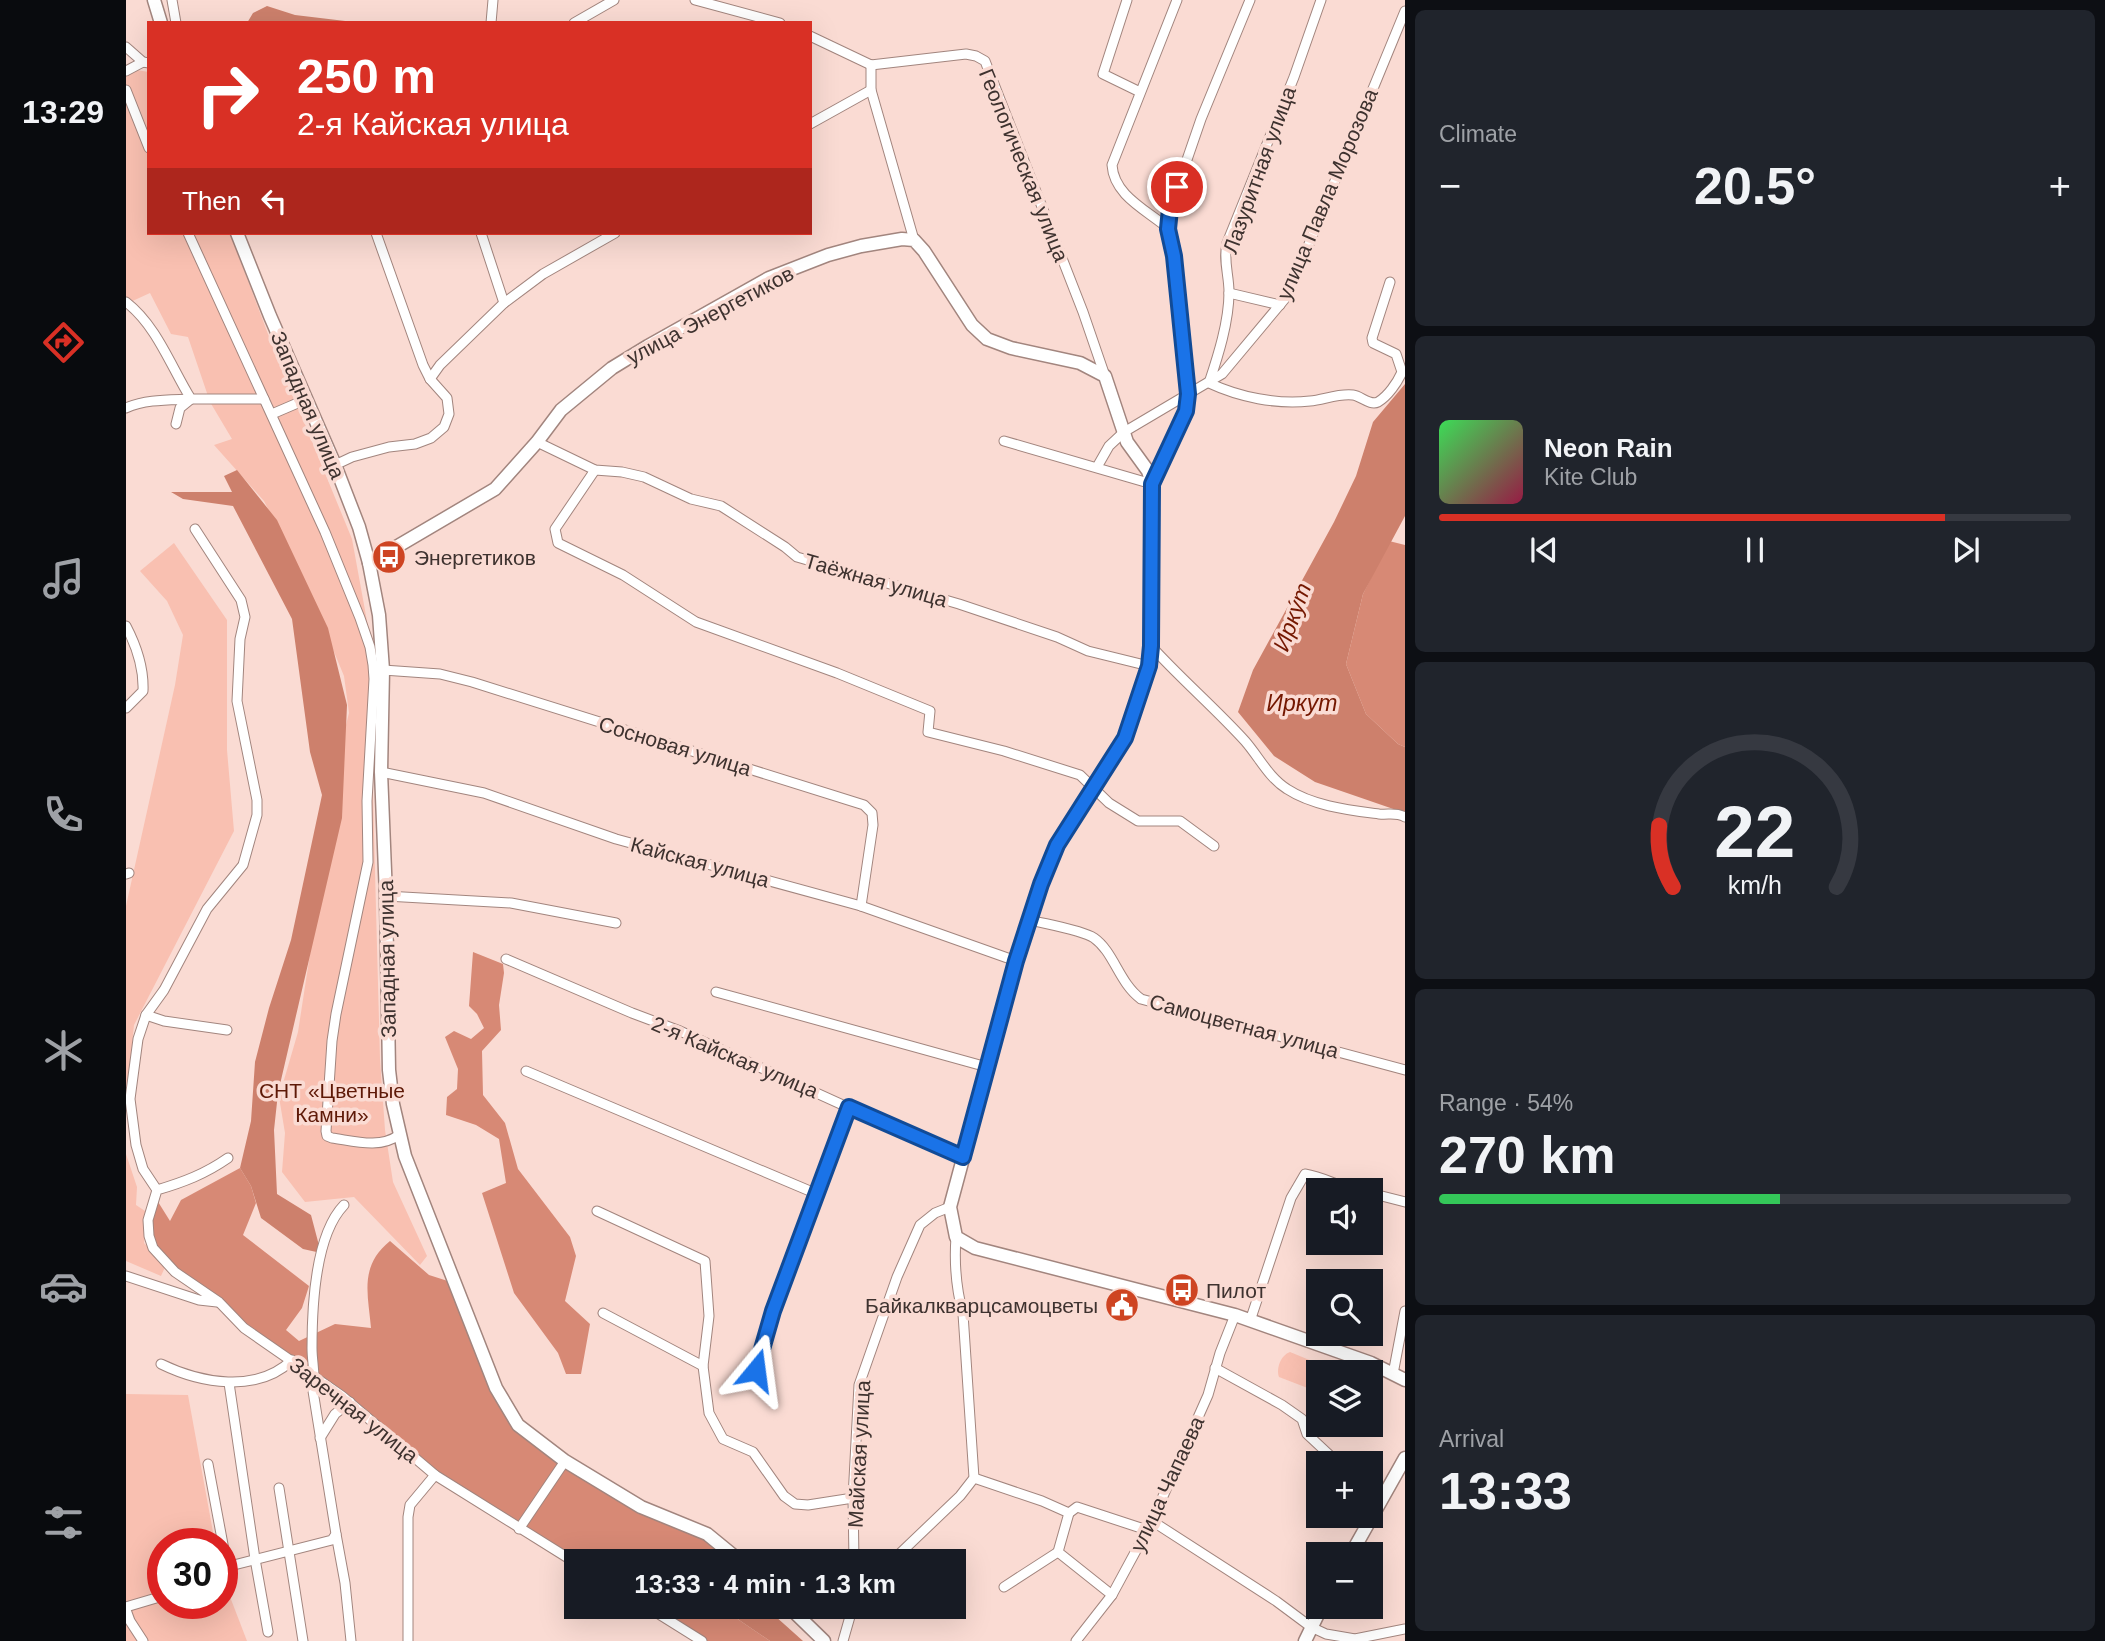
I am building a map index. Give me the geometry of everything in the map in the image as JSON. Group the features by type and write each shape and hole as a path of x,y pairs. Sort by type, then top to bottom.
{"street":[{"path":"154,0 160,21"},
{"path":"172,0 176,21"},
{"path":"491,21 493,0"},
{"path":"577,21 614,0"},
{"path":"695,0 773,21"},
{"path":"1127,0 1102,70 1105,76 1140,92"},
{"path":"1168,229 1125,195 1113,177 1112,165 1177,0"},
{"path":"1152,484 1186,411 1188,394 1174,256 1168,229 1170,209 1201,119 1250,0"},
{"name":"Лазуритная улица","path":"1209,383 1217,358 1229,293 1224,255 1227,243 1294,77 1321,0"},
{"name":"улица Павла Морозова","path":"1097,467 1109,446 1124,432 1223,374 1288,295 1405,11"},
{"path":"812,37 871,65 871,90 914,240 934,263 972,325 987,339 1011,348 1080,363 1105,376 1127,442 1149,471 1152,484 1149,666 1125,738 1057,845 1016,961 950,1207 956,1237 956,1278 963,1314 974,1478 960,1496 905,1549"},
{"path":"126,47 146,62 126,71"},
{"name":"Геологическая улица","path":"871,65 966,54 985,61 1083,312 1105,376"},
{"path":"126,90 147,143"},
{"path":"812,123 871,90"},
{"path":"189,235 325,533 370,647 374,679 367,801 368,862 332,1041 326,1131 327,1136 332,1138 382,1144 399,1135"},
{"name":"Западная улица","path":"238,235 359,527 379,615 383,670 381,772 389,1070 405,1156 506,1409 517,1425 565,1461 641,1507 707,1534 725,1549"},
{"path":"335,466 352,457 431,438 444,427 449,414 447,398 430,379 377,235"},
{"path":"482,235 504,303"},
{"path":"430,379 440,365 504,303 543,274 611,235"},
{"name":"улица Энергетиков","path":"369,563 495,489 561,410 612,368 648,345 769,278 828,255 862,246 901,239 914,240"},
{"path":"1209,383 1223,390 1276,402 1309,401 1350,395 1372,403 1377,402 1402,373 1396,354 1373,343 1372,338 1390,282"},
{"path":"1229,293 1280,305"},
{"path":"126,302 160,343 191,399"},
{"path":"126,408 136,403 191,399 264,398"},
{"path":"176,424 180,408 191,399"},
{"path":"272,414 307,399"},
{"path":"1004,441 1152,484"},
{"name":"Таёжная улица","path":"537,442 595,470 644,477 691,499 722,506 797,557 959,604 1057,637 1088,651 1149,666"},
{"path":"595,470 555,529 558,543 624,575 696,622 930,710 928,732 1080,775 1110,803 1138,821 1180,821 1214,846"},
{"path":"195,528 241,600 246,617 240,639 237,701 257,800 257,815 243,865 207,909 164,989 146,1015 138,1039 130,1099 136,1145 143,1169 157,1190 180,1184 209,1171 228,1158"},
{"path":"126,626 141,665 143,691 126,708"},
{"path":"1151,646 1215,709 1248,744 1270,774 1287,789 1329,806 1380,814 1397,813 1405,817"},
{"name":"Сосновая улица","path":"383,670 440,674 472,682 864,805 872,813 873,825 861,906"},
{"name":"Кайская улица","path":"381,772 484,793 617,839 861,906 1016,961"},
{"path":"386,896 511,903 616,923"},
{"name":"Самоцветная улица","path":"1030,920 1092,937 1101,945 1129,991 1141,999 1405,1070"},
{"name":"2-я Кайская улица","path":"506,959 680,1031 963,1157"},
{"path":"716,992 987,1067"},
{"path":"146,1015 164,1021 227,1030"},
{"path":"526,1071 817,1194"},
{"path":"756,1370 773,1311 849,1107"},
{"path":"1250,1321 1291,1198 1305,1174 1323,1178"},
{"name":"Заречная улица","path":"157,1190 150,1208 149,1236 153,1248 176,1272 219,1302 244,1328 350,1402 435,1475 564,1556"},
{"path":"1383,1197 1405,1202"},
{"path":"344,1206 336,1214 330,1228 317,1278 312,1332 316,1378 313,1391 319,1439 351,1641"},
{"name":"Майская улица","path":"854,1549 853,1498 859,1384 897,1277 920,1225 935,1213 950,1207"},
{"path":"597,1211 705,1261 709,1316 703,1366 709,1413 723,1439 753,1452 784,1496 795,1504 853,1498"},
{"path":"956,1237 975,1248 1235,1315 1371,1363 1399,1377 1405,1311"},
{"path":"167,1290 176,1272"},
{"path":"126,1276 199,1300 219,1302"},
{"path":"603,1313 703,1366"},
{"name":"улица Чапаева","path":"1076,1641 1112,1595 1152,1521 1203,1408 1235,1315"},
{"path":"160,1364 176,1371 229,1382 266,1376 292,1360"},
{"path":"1215,1368 1302,1419 1307,1434 1325,1451"},
{"path":"229,1382 268,1632"},
{"path":"319,1439 335,1414 350,1402"},
{"path":"1383,1495 1405,1458"},
{"path":"519,1529 565,1461"},
{"path":"208,1464 218,1528"},
{"path":"408,1641 408,1517 410,1505 435,1475"},
{"path":"974,1478 1069,1513"},
{"path":"279,1488 303,1641"},
{"path":"1004,1587 1058,1552 1069,1513 1077,1507 1147,1530"},
{"path":"1152,1521 1276,1601 1311,1627 1326,1634 1354,1639 1405,1629"},
{"path":"238,1563 332,1539 336,1534"},
{"path":"1058,1552 1112,1595"},
{"path":"143,1641 126,1609 147,1602"},
{"path":"667,1619 702,1641"},
{"path":"801,1619 824,1641"},
{"path":"843,1641 849,1619"},
{"path":"1305,1641 1315,1619"}],"green space":[{"name":"СНТ «Цветные Камни»","path":"126,65 130,69 147,72 147,235 231,235 352,539 375,665 372,758 380,1059 385,1130 393,1182 427,1256 420,1265 354,1197 305,1202 282,1172 285,1133 279,1097 298,1032 349,713 344,676 305,582 264,501 214,445 232,439 210,402 188,337 171,334 150,293 126,304"},
{"path":"174,543 227,620 227,750 234,831 134,1025 126,1104 126,906 175,685 183,635 167,601 140,571"},
{"path":"126,1154 137,1187 136,1205 148,1213 144,1243 166,1265 161,1276 126,1261"},
{"path":"1290,1352 1310,1360 1306,1360 1306,1387 1279,1377 1278,1370 1284,1356"},
{"path":"126,1394 188,1395 212,1528 147,1528 147,1619 238,1618 247,1641 126,1641"}],"shaded area":[{"path":"1389,541 1405,545 1405,747 1398,744 1366,714 1346,664 1363,594"},
{"path":"473,952 503,964 499,1005 501,1030 482,1051 483,1095 505,1123 518,1169 570,1237 576,1256 565,1301 590,1324 581,1374 566,1374 558,1353 514,1293 482,1193 506,1183 499,1139 476,1125 446,1115 447,1097 457,1089 458,1069 445,1037 454,1031 471,1039 484,1028 477,1014 469,1006"},
{"path":"240,1168 251,1186 256,1203 243,1235 309,1286 302,1308 286,1330 299,1341 335,1324 371,1328 368,1292 370,1271 380,1251 390,1241 429,1275 454,1283 506,1409 565,1461 694,1528 723,1549 564,1549 564,1554 435,1475 342,1396 175,1272 149,1236 155,1197 170,1221 181,1200"},
{"path":"666,1619 738,1619 770,1641 702,1641"}],"water":[{"path":"267,6 295,15 345,21 248,21 253,13"},
{"name":"Иркут","path":"1405,384 1405,516 1363,594 1346,664 1366,714 1398,744 1405,747 1405,813 1315,782 1274,756 1238,712 1253,670 1334,522 1356,476 1373,422"},
{"path":"237,470 277,520 328,628 347,705 342,818 278,1093 274,1130 277,1194 311,1215 321,1253 303,1249 261,1218 251,1186 240,1168 251,1121 255,1062 291,940 322,795 310,752 292,619 233,506 183,499 171,492 232,492 224,476"},
{"path":"738,1619 778,1619 803,1641 770,1641"}],"place":[{"name":"Энергетиков","path":"389,557"},
{"name":"Пилот","path":"1182,1290"},
{"name":"Байкалкварцсамоцветы","path":"1122,1305"}],"route":[{"path":"756,1370 773,1311 849,1107 963,1157 1016,961 1041,884 1057,845 1125,738 1134,713 1149,666 1151,646 1152,484 1186,411 1188,394 1174,256 1168,229 1170,209 1177,187"}],"water label":[{"name":"Ирку́т","path":"1292,617"}]}
